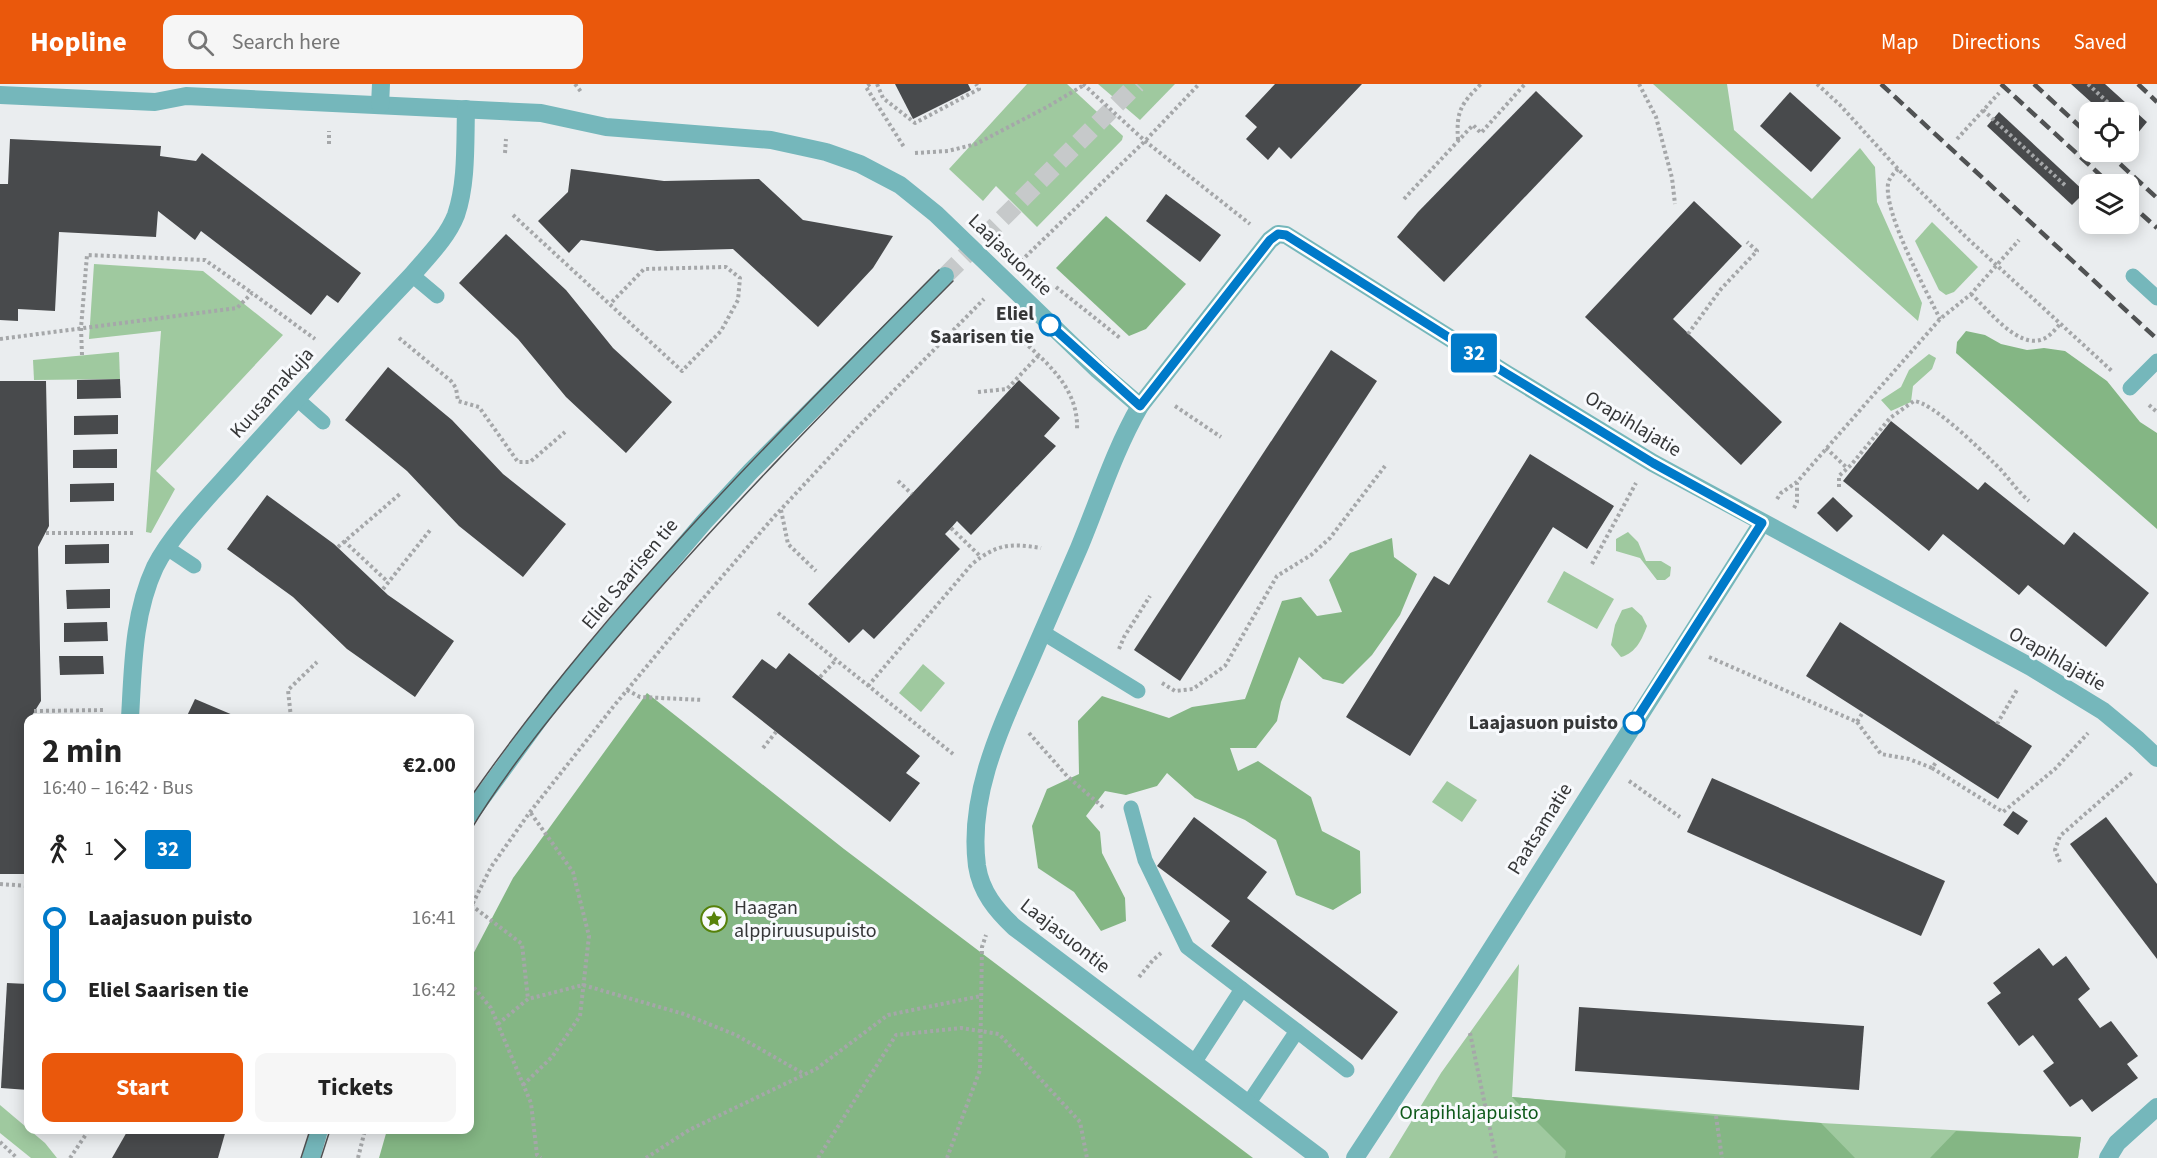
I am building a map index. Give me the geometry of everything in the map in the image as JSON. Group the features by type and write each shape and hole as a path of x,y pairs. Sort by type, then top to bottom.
{"street":[{"path":"380,105 381,84"},
{"name":"Laajasuontie","path":"0,95 154,102 186,96 542,113 606,127 771,140 826,152 860,164 900,185 936,214 1098,370 1140,406 1121,440 1083,540 996,739 981,793 976,825 976,855 982,887 995,909 1014,927 1320,1158"},
{"name":"Kuusamakuja","path":"130,714 133,656 138,619 156,567 167,548 206,499 444,236 455,216 461,193 466,109"},
{"path":"1140,406 1270,240 1278,234"},
{"name":"Orapihlajatie","path":"1278,234 1286,235 1653,463 2031,667 2103,711 2157,758"},
{"name":"Eliel Saarisen tie","path":"474,809 556,696 704,522 945,276"},
{"name":"Paatsamatie","path":"1355,1158 1477,971 1762,523"},
{"path":"2108,1158 2117,1143 2157,1107"},
{"path":"311,1158 318,1134"}],"lane":[{"path":"412,274 437,296"},
{"path":"2133,276 2157,298"},
{"path":"2130,388 2157,361"},
{"path":"297,399 323,422"},
{"path":"167,548 194,566"},
{"path":"1042,632 1138,691"},
{"path":"1131,808 1145,860 1187,947 1347,1070"},
{"path":"1194,1063 1242,989"},
{"path":"1248,1104 1297,1031"}],"path":[{"path":"575,84 582,93"},
{"path":"877,84 883,98 915,123 979,89 976,84"},
{"path":"1052,229 1145,141 1199,84"},
{"path":"1458,141 1456,120 1460,108 1481,84"},
{"path":"1404,199 1473,125 1481,133 1526,84"},
{"path":"1639,84 1656,117 1672,178 1675,204"},
{"path":"1817,84 1840,105 1898,169 1967,238 2033,296 2157,412"},
{"path":"2088,84 2107,102"},
{"path":"867,85 904,147"},
{"path":"915,153 948,152 976,144 1047,107 1083,85 1145,141 1248,223 1267,232 1278,234"},
{"path":"1957,139 1999,93"},
{"path":"1983,110 2067,187"},
{"path":"505,153 506,132"},
{"path":"1898,169 1888,183 1889,201 1901,238 1940,319"},
{"path":"513,214 682,371 721,331 738,300 740,278 726,267 644,269 610,304"},
{"path":"1794,508 1797,502 1797,482 1940,319 1971,294 2019,240"},
{"path":"1688,334 1721,289 1757,251 1747,242"},
{"path":"82,355 81,328 87,255 205,260 337,355"},
{"path":"1056,287 1119,338"},
{"path":"0,339 237,308 252,293"},
{"path":"1971,294 2015,335 2027,341 2043,339 2060,323"},
{"path":"474,899 491,867 530,812 708,592 781,509 912,370 962,321"},
{"path":"1015,334 1062,378 1078,415 1077,430"},
{"path":"399,338 451,381 456,388 458,401 479,407 518,462 530,462 565,432"},
{"path":"978,392 1007,389 1039,355"},
{"path":"1839,487 1839,476 1890,418 1914,401 1922,402 1935,410 1996,465 2013,487 2029,501"},
{"path":"1171,404 1221,437"},
{"path":"1826,448 1847,468"},
{"path":"1158,681 1175,691 1193,689 1225,666 1277,576 1311,555 1330,538 1385,466"},
{"path":"1592,564 1638,479"},
{"path":"898,481 912,494"},
{"path":"338,547 401,493"},
{"path":"781,509 788,544 816,571"},
{"path":"951,528 981,557"},
{"path":"383,589 431,529"},
{"path":"46,533 133,533"},
{"path":"344,542 388,582"},
{"path":"868,686 972,564 1001,546 1016,544 1041,548"},
{"path":"1106,671 1150,596"},
{"path":"778,613 953,754"},
{"path":"1708,657 1857,723 1881,754 1909,759 1932,768 2003,812 2055,769 2091,729 2103,711"},
{"path":"820,677 836,660"},
{"path":"291,714 288,690 317,662"},
{"path":"1997,724 2031,667"},
{"path":"627,690 640,697 703,700"},
{"path":"34,711 130,714"},
{"path":"1857,723 1863,712"},
{"path":"763,748 776,732"},
{"path":"1029,733 1067,776 1109,812 1131,808"},
{"path":"1932,768 1937,761"},
{"path":"2060,862 2055,850 2060,836 2132,773"},
{"path":"1627,780 1680,817"},
{"path":"523,1085 552,1057 580,1016 589,936 573,872 530,812"},
{"path":"0,884 24,886"},
{"path":"474,910 522,944 528,999"},
{"path":"947,1158 980,1070 982,947"},
{"path":"1138,977 1166,949 1187,947"},
{"path":"498,1024 528,999 583,985 695,1018 736,1035 804,1074"},
{"path":"474,988 491,1008 531,1103 537,1155 541,1158"},
{"path":"646,1158 689,1130 816,1069 888,1015 981,996"},
{"path":"1467,1022 1496,1158"},
{"path":"818,1158 896,1035 961,1028 999,1034 1080,1122 1087,1158"},
{"path":"1716,1116 1722,1158"},
{"path":"70,1158 86,1134"},
{"path":"357,1158 364,1134"},
{"path":"0,1142 16,1158"}],"green space":[{"path":"1027,84 1067,84 1123,136 1122,140 1037,227 996,186 983,201 949,169"},
{"path":"1098,84 1175,84 1140,120"},
{"path":"1653,84 1727,84 1734,130 1812,199 1860,148 1875,167 1877,202 1922,303 1918,321"},
{"path":"1106,216 1186,284 1146,329 1129,336 1056,268"},
{"path":"1932,222 1978,267 1954,292 1946,295 1939,290 1915,241"},
{"path":"94,264 203,271 283,335 156,471 175,489 151,533 146,532 161,331 89,339"},
{"path":"1966,331 1985,335 2001,344 2027,350 2044,348 2065,351 2107,381 2140,422 2157,433 2157,529 1956,353 1957,342"},
{"path":"119,352 120,379 34,380 33,360"},
{"path":"1929,354 1936,358 1932,369 1913,386 1911,402 1891,411 1881,400 1901,387 1909,370"},
{"path":"1628,532 1638,542 1646,561 1661,561 1671,567 1670,576 1665,580 1657,580 1640,558 1616,551 1616,539"},
{"path":"1392,538 1394,557 1417,574 1400,615 1372,655 1343,684 1323,679 1299,657 1281,702 1277,721 1256,748 1230,748 1238,771 1258,761 1311,797 1322,831 1360,851 1361,893 1333,910 1296,895 1276,840 1245,820 1195,798 1167,773 1157,786 1126,795 1105,791 1086,816 1100,832 1102,853 1125,898 1126,921 1101,931 1074,892 1038,868 1032,826 1047,789 1079,774 1078,721 1102,696 1169,718 1192,707 1245,699 1282,601 1301,597 1317,616 1342,612 1329,580 1350,553"},
{"path":"1564,571 1614,599 1597,629 1547,602"},
{"path":"1632,607 1642,616 1647,626 1634,649 1621,657 1611,645 1615,625 1622,610"},
{"path":"923,664 945,683 921,712 899,693"},
{"name":"Haagan alppiruusupuisto","path":"647,693 844,849 1253,1158 379,1158 386,1134 474,1134 474,952 513,878"},
{"path":"1447,781 1477,800 1462,822 1432,802"},
{"name":"Orapihlajapuisto","path":"1519,964 1512,1097 1821,1123 2081,1137 2078,1158 1389,1158 1441,1073"},
{"path":"1512,1097 1716,1116 1821,1123 1855,1158 1565,1158 1566,1151"},
{"path":"0,1105 24,1125 24,1134 34,1134 57,1158 31,1158 0,1133"},
{"path":"1956,1131 2081,1137 2078,1158 1930,1158"}],"building":[{"path":"895,84 968,84 971,90 913,119"},
{"path":"1275,84 1362,84 1291,159 1279,147 1268,160 1246,139 1257,127 1245,116"},
{"path":"2071,84 2105,84 2125,102 2091,102"},
{"path":"1536,91 1583,136 1444,282 1397,237 1418,212"},
{"path":"1790,92 1841,138 1811,172 1760,126"},
{"path":"1999,112 2079,186 2079,198 2072,205 1987,126"},
{"path":"2139,115 2147,122 2139,132"},
{"path":"10,139 161,146 160,156 196,161 202,153 361,273 338,303 327,295 311,315 201,231 195,240 158,211 156,237 59,232 55,311 18,309 18,321 0,320 0,184 8,184"},
{"path":"571,169 664,181 759,179 803,220 893,236 873,268 818,327 733,249 657,251 581,240 569,253 538,221 568,192"},
{"path":"1166,194 1221,235 1200,262 1146,221"},
{"path":"1694,201 1742,246 1673,319 1782,422 1741,465 1585,317"},
{"path":"506,234 566,290 613,348 672,402 626,453 566,397 518,339 459,283"},
{"path":"1331,350 1377,381 1180,681 1134,650"},
{"path":"388,367 452,420 503,474 566,524 523,577 459,526 407,471 345,420"},
{"path":"120,379 121,398 77,399 77,380"},
{"path":"1019,380 1060,418 1044,436 1056,446 971,535 957,521 945,534 960,549 874,639 863,629 849,643 808,604"},
{"path":"0,381 46,381 49,526 38,547 41,701 33,714 24,714 24,874 0,874"},
{"path":"118,415 118,434 74,435 74,416"},
{"path":"1891,421 1978,490 1985,482 2064,545 2074,532 2149,593 2106,647 2028,585 2019,595 1943,534 1929,551 1843,481"},
{"path":"117,449 117,468 73,468 73,450"},
{"path":"1530,454 1614,506 1587,549 1553,527 1410,756 1346,717 1434,576 1449,585"},
{"path":"114,483 114,501 70,502 70,484"},
{"path":"267,495 334,544 388,595 454,641 415,697 347,649 293,597 227,549"},
{"path":"1833,497 1853,516 1837,532 1817,513"},
{"path":"109,544 109,563 65,564 65,545"},
{"path":"110,589 110,608 67,609 66,590"},
{"path":"107,622 108,641 64,642 64,623"},
{"path":"1840,622 2032,746 1998,799 1806,676"},
{"path":"789,653 920,756 906,773 920,783 890,822 732,697 762,659 776,669"},
{"path":"59,656 103,656 104,674 60,675"},
{"path":"195,699 231,714 188,714"},
{"path":"1712,778 1945,881 1921,936 1687,832"},
{"path":"2013,811 2028,821 2018,835 2003,825"},
{"path":"1194,817 1267,872 1247,898 1398,1012 1362,1060 1211,946 1230,921 1157,866"},
{"path":"2106,817 2157,884 2157,959 2070,844"},
{"path":"2039,948 2053,966 2066,956 2090,989 2078,999 2100,1028 2111,1021 2138,1056 2127,1064 2138,1078 2092,1112 2082,1099 2070,1107 2043,1071 2054,1063 2033,1035 2019,1046 1987,1003 2001,993 1993,983"},
{"path":"7,983 24,984 24,1090 1,1088"},
{"path":"1579,1007 1864,1026 1859,1090 1575,1071"},
{"path":"126,1134 225,1134 218,1158 112,1158"}],"tunnel":[{"path":"945,276 1137,84"}],"tram line":[{"path":"474,792 522,726 634,590 754,459 939,270"},
{"path":"474,825 536,736 651,598 778,460 953,281"},
{"path":"301,1158 309,1134"},
{"path":"321,1158 329,1134"}],"railway":[{"path":"1881,84 2157,339"},
{"path":"2001,84 2099,174"},
{"path":"2034,84 2079,126"},
{"path":"2138,84 2157,102"},
{"path":"2118,162 2157,198"},
{"path":"2139,212 2157,228"}],"bus line":[{"name":"32","path":"1050,325 1140,406 1270,240 1278,234 1286,235 1547,399 1653,463 1762,523 1634,723"}],"place":[{"name":"Eliel Saarisen tie","path":"1050,325"},
{"name":"Laajasuon puisto","path":"1634,723"},
{"name":"Haagan alppiruusupuisto","path":"714,919"}]}
